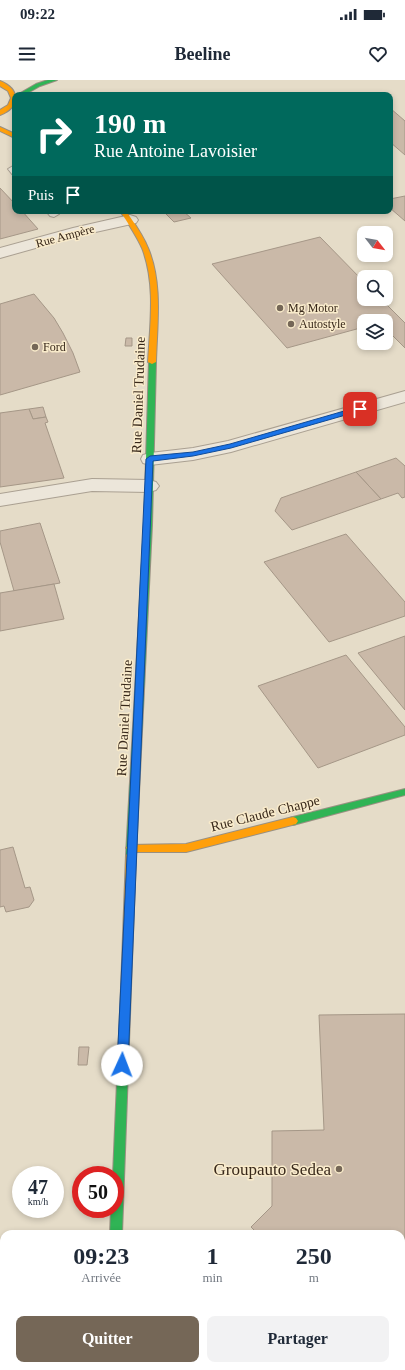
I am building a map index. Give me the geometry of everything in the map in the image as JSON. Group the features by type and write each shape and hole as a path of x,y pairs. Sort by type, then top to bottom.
{"main road":[{"path":"29,92 38,85 54,80"},
{"path":"0,83 12,92"},
{"path":"0,113 12,104"},
{"path":"0,129 12,135"},
{"name":"Rue Daniel Trudaine","path":"116,1230 131,848 149,486 154,283 152,267 144,242 126,216"},
{"name":"Rue Claude Chappe","path":"131,848 186,848 405,792"}],"street":[{"name":"Rue Ampère","path":"0,253 80,231 126,216"},
{"path":"150,459 193,454 231,446 405,396"},
{"path":"0,500 92,485 149,486"}],"building":[{"path":"393,111 405,121 405,155 393,145"},
{"path":"0,188 12,201 12,214 25,214 38,229 0,239"},
{"path":"405,196 405,221 393,211 393,198"},
{"path":"166,214 186,214 191,218 174,222"},
{"path":"320,237 357,275 357,306 388,306 405,323 405,348 393,336 393,314 357,314 357,329 287,348 212,264"},
{"name":"Ford","path":"34,294 54,318 63,333 80,372 0,395 0,304"},
{"path":"126,338 132,338 132,346 125,346"},
{"path":"43,407 46,417 33,419 29,409"},
{"path":"29,409 33,419 46,417 48,422 45,423 64,478 0,487 0,413"},
{"path":"396,458 405,466 405,497 402,498 398,493 381,499 356,472"},
{"path":"356,472 381,499 292,530 275,511 281,498"},
{"path":"40,523 60,583 14,591 0,542 0,531"},
{"path":"346,534 405,602 405,616 329,642 264,562"},
{"path":"54,584 64,619 0,631 0,593"},
{"path":"405,636 405,710 358,653"},
{"path":"346,655 405,727 405,735 318,768 258,686"},
{"path":"13,847 25,888 30,887 34,900 29,907 6,912 4,906 0,907 0,850"},
{"name":"Groupauto Sedea","path":"405,1014 405,1230 254,1230 251,1227 272,1206 272,1131 324,1130 319,1015"},
{"path":"79,1047 89,1047 87,1065 78,1065"}],"traffic: fast":[{"path":"25,92 38,85 54,80"},
{"path":"131,855 148,525 152,362"},
{"path":"293,821 405,792"},
{"path":"116,1230 126,988"}],"traffic: slow":[{"path":"0,83 11,90 12,93"},
{"path":"0,113 10,106 12,102"},
{"path":"0,129 12,135"},
{"path":"125,214 147,254 153,280 154,308 152,362"},
{"path":"131,848 186,848 293,821"},
{"path":"126,988 131,855"}],"place":[{"name":"Mg Motor","path":"280,308"},
{"name":"Autostyle","path":"291,324"},
{"name":"Ford","path":"35,347"},
{"name":"Groupauto Sedea","path":"339,1169"}],"route":[{"path":"122,1065 150,459 193,454 231,446 360,409"}]}
